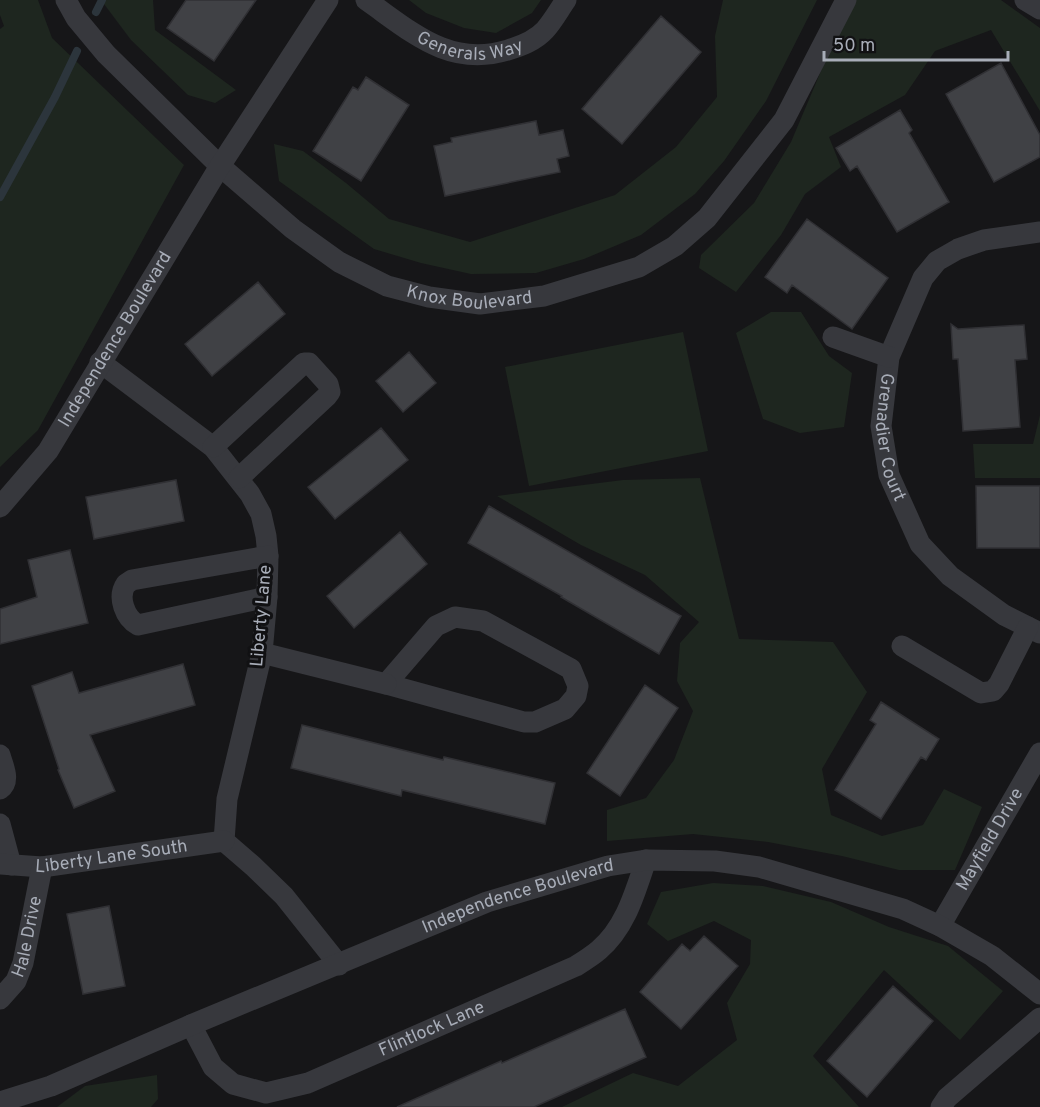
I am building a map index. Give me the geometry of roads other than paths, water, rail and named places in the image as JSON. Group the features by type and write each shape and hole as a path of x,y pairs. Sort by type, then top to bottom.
{"street":[{"name":"Knox Boulevard","path":"66,0 76,18 106,54 220,166 293,229 339,262 387,286 429,297 480,304 544,296 639,267 675,246 707,218 784,120 846,0"},
{"path":"220,166 328,0"},
{"name":"Generals Way","path":"366,0 426,42 456,54 474,56 499,53 525,45 544,32 566,0"},
{"path":"1025,0 1040,9"},
{"name":"Independence Boulevard","path":"0,507 48,451 220,166"},
{"name":"Grenadier Court","path":"1034,630 1004,615 950,576 920,544 889,475 881,426 889,357 922,278 937,261 958,249 984,240 1040,232"},
{"path":"833,338 889,357"},
{"name":"Liberty Lane","path":"100,362 213,447 239,478 261,514 268,556 262,653 227,799 224,842"},
{"path":"213,447 304,363 309,363 328,384 330,392 327,396 239,478"},
{"path":"267,597 138,625 127,615 122,595 126,584 132,580 268,556"},
{"path":"262,653 524,722 535,722 565,709 576,696 578,686 571,669 483,621 455,617 436,626 386,684"},
{"path":"902,646 981,693 993,691 999,684 1034,630"},
{"name":"Mayfield Drive","path":"940,926 1040,753"},
{"path":"0,755 6,779 0,789"},
{"path":"0,824 5,865"},
{"path":"224,842 254,866 284,896 339,964"},
{"name":"Liberty Lane South","path":"5,865 42,867 224,842"},
{"name":"Independence Boulevard","path":"0,1102 51,1086 191,1024 487,902 608,866 646,860 716,861 759,867 903,909 940,926 992,956 1040,994"},
{"name":"Flintlock Lane","path":"191,1024 213,1067 233,1084 266,1093 308,1083 576,966 599,950 616,932 627,915 646,860"},
{"name":"Hale Drive","path":"0,999 16,981 23,963 42,867"},
{"path":"941,1107 947,1098 1040,1018"}],"waterway":[{"path":"96,12 102,0"},
{"path":"0,197 55,97 77,51"}]}
